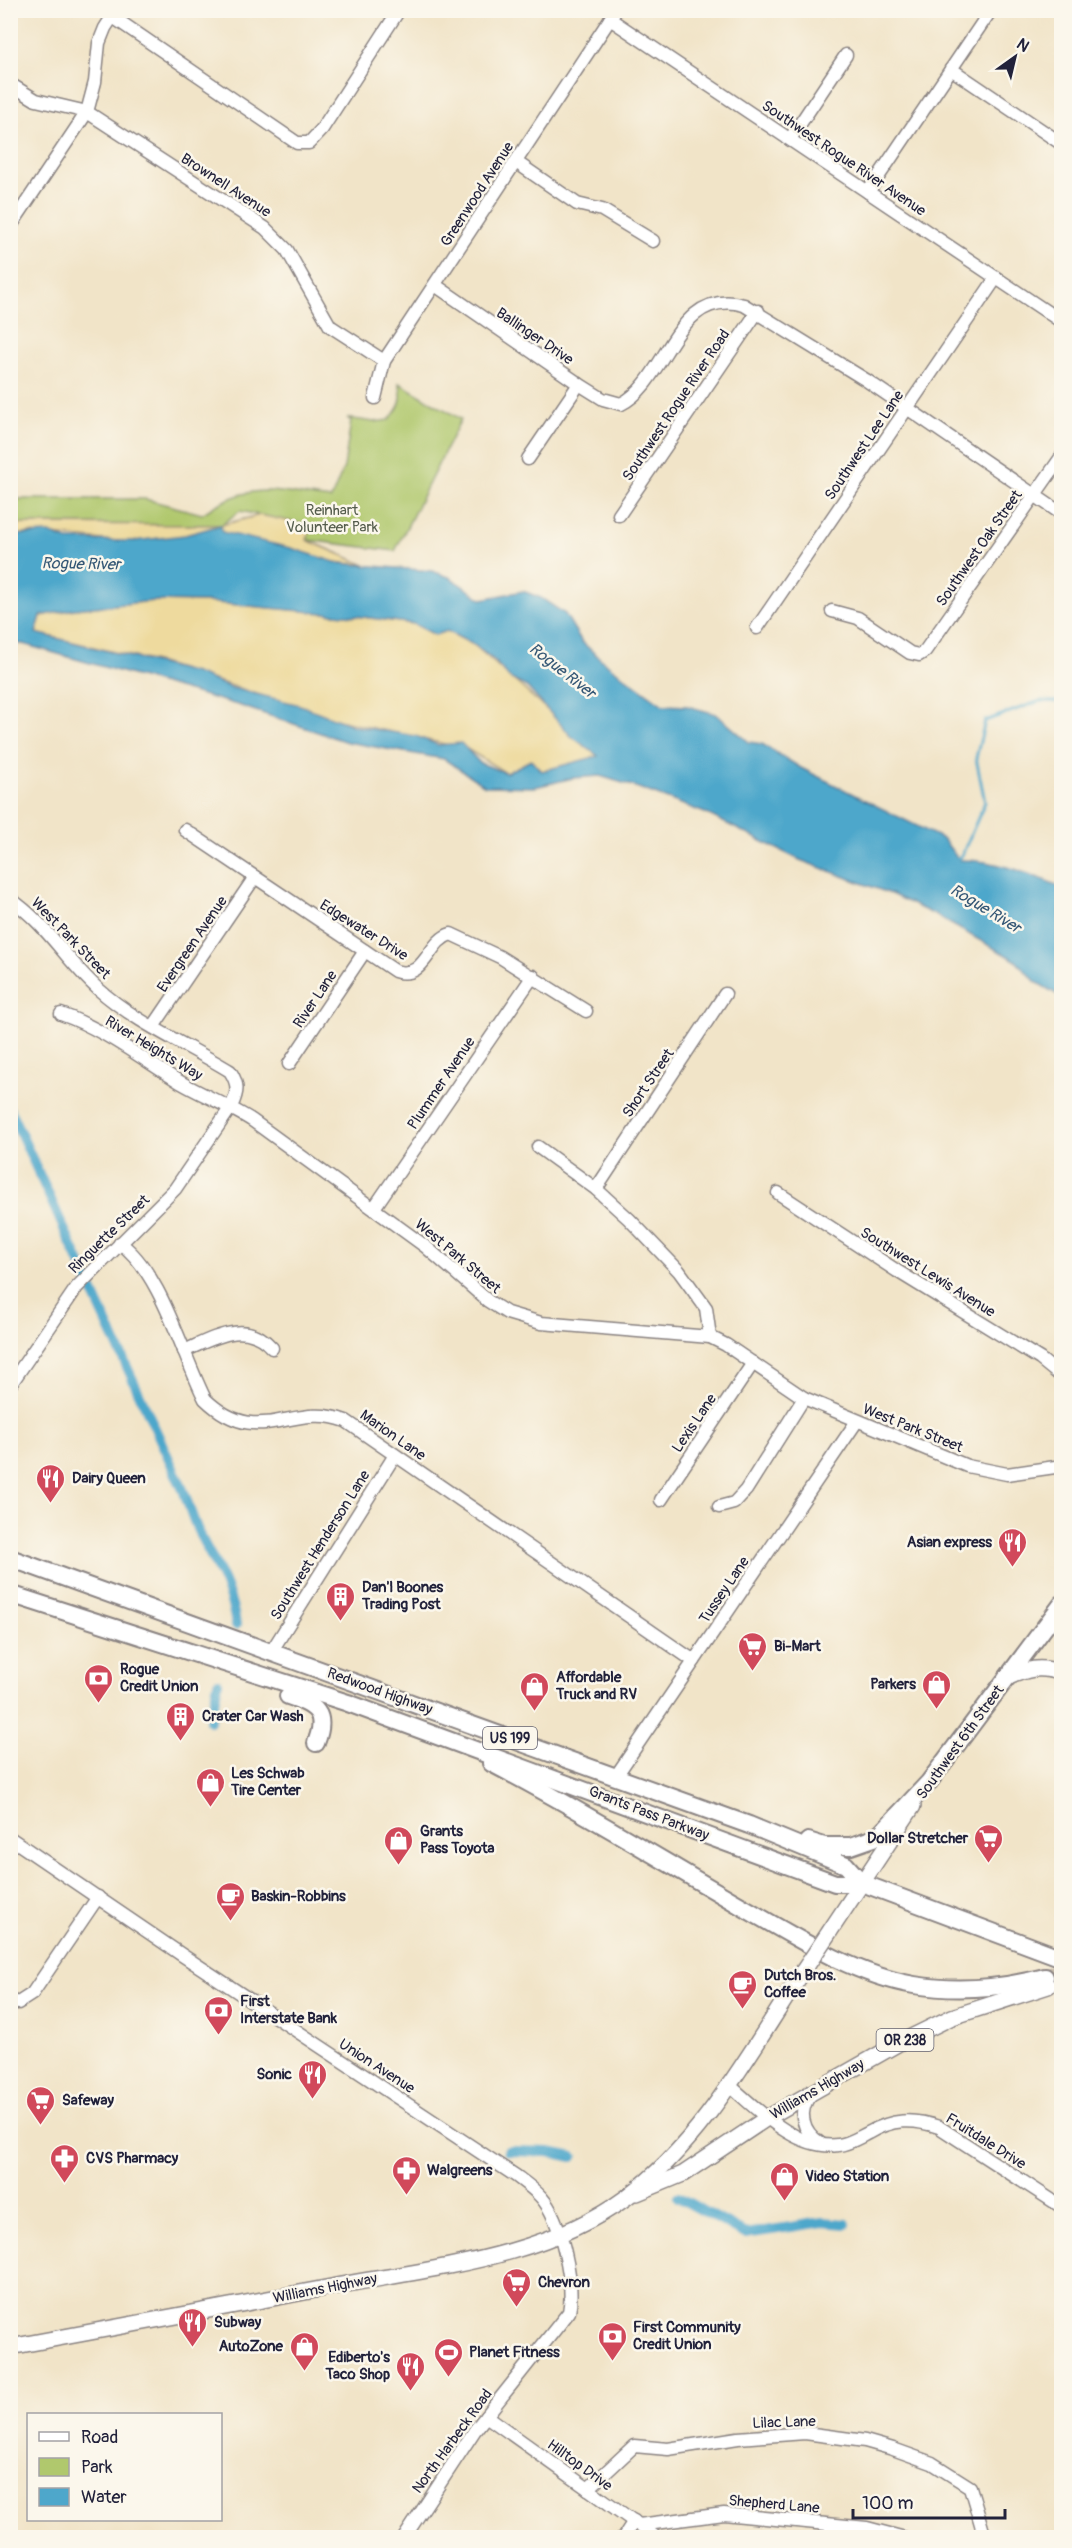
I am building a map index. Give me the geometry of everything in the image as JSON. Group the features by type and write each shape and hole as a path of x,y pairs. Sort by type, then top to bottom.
{"highway":[{"name":"Redwood Highway","path":"10,1558 749,1825"},
{"name":"Redwood Highway","path":"10,1594 437,1735"},
{"name":"Southwest 6th Street","path":"929,1782 1062,1604"},
{"path":"151,1641 200,1667 306,1702 318,1711 322,1729 316,1743"},
{"path":"437,1735 495,1765 783,1930 862,1970 914,1985 960,1989 1047,1981"},
{"name":"Grants Pass Parkway","path":"437,1735 835,1883 862,1883 1062,1958"},
{"path":"749,1825 824,1846 851,1846 877,1837 929,1782"},
{"name":"Grants Pass Parkway","path":"749,1825 846,1865 862,1883"},
{"path":"1043,1951 1062,1941"}],"main road":[{"path":"1006,1678 1029,1668 1047,1668 1062,1672"},
{"name":"Southwest 6th Street","path":"862,1883 929,1782"},
{"name":"Williams Highway","path":"629,2196 683,2145 728,2084 862,1883"},
{"name":"Williams Highway","path":"10,2347 477,2259 561,2235 629,2196 683,2174 767,2118 899,2043 952,2017 1047,1981"}],"street":[{"path":"10,227 87,112 95,82 99,43 115,14 289,139 297,143 309,143 322,129 399,10"},
{"path":"868,192 991,10"},
{"name":"Southwest Rogue River Avenue","path":"613,14 790,140 1062,322"},
{"name":"Greenwood Avenue","path":"375,398 384,362 613,14"},
{"path":"790,140 846,55"},
{"path":"951,69 1062,144"},
{"name":"Brownell Avenue","path":"10,84 36,100 87,112 265,228 287,250 330,326 384,362"},
{"path":"516,162 577,204 602,210 653,241"},
{"name":"Southwest Lee Lane","path":"757,628 996,278"},
{"name":"Ballinger Drive","path":"435,285 579,384 603,399 621,404 635,397 686,321 703,308 722,302 737,303 758,311"},
{"path":"758,311 908,408 1062,514"},
{"name":"Southwest Rogue River Road","path":"619,515 758,311"},
{"path":"528,459 579,384"},
{"name":"Southwest Oak Street","path":"832,611 858,618 902,650 920,655 930,645 1062,456"},
{"name":"Edgewater Drive","path":"184,831 395,971 410,973 423,962 441,938 452,934 533,976 586,1011"},
{"name":"Evergreen Avenue","path":"153,1027 255,878"},
{"name":"West Park Street","path":"10,899 25,909 56,940 98,989 153,1027 230,1071 237,1082 238,1092 231,1107 426,1246 488,1301 515,1317 542,1323 710,1337 804,1398 984,1471 1023,1473 1062,1466"},
{"name":"River Lane","path":"289,1064 365,951"},
{"name":"Plummer Avenue","path":"374,1208 533,976"},
{"name":"Short Street","path":"596,1189 725,994"},
{"name":"River Heights Way","path":"61,1014 94,1029 186,1086 231,1107"},
{"name":"Ringuette Street","path":"10,1385 77,1287 175,1189 231,1107"},
{"path":"538,1147 596,1189 655,1245 697,1293 706,1308 710,1337"},
{"name":"Southwest Lewis Avenue","path":"778,1193 897,1272 1040,1359 1062,1377"},
{"name":"Marion Lane","path":"120,1244 132,1251 147,1270 206,1399 232,1419 254,1425 323,1415 346,1421 694,1661"},
{"path":"184,1351 230,1332 240,1331 260,1336 272,1348"},
{"name":"Lexis Lane","path":"661,1500 753,1363"},
{"path":"719,1507 734,1503 746,1490 804,1398"},
{"name":"Tussey Lane","path":"616,1776 857,1421"},
{"name":"Southwest Henderson Lane","path":"271,1652 395,1455"},
{"name":"Union Avenue","path":"10,1838 516,2176 542,2197 561,2235"},
{"path":"10,2000 25,2001 32,1994 98,1897"},
{"name":"Fruitdale Drive","path":"728,2084 767,2118 800,2138 821,2143 838,2145 853,2141 888,2123 921,2121 953,2134 1062,2208"},
{"path":"814,2090 807,2099 802,2115 806,2129 821,2143"},
{"name":"North Harbeck Road","path":"404,2537 486,2416 569,2312 571,2297 561,2235"},
{"name":"Hilltop Drive","path":"486,2416 657,2538"},
{"name":"Lilac Lane","path":"588,2489 634,2446 668,2449 738,2438 805,2433 865,2441 932,2463 970,2487 985,2538"},
{"name":"Shepherd Lane","path":"637,2523 724,2514 867,2528 904,2538"},
{"path":"623,2538 637,2523"}],"green space":[{"name":"Reinhart Volunteer Park","path":"399,383 461,419 395,551 307,540 312,526 240,511 221,525 11,524 11,499 145,499 202,514 235,496 250,492 278,492 331,499 344,467 351,421 347,418 374,422 389,420 400,403"}],"sand":[{"path":"260,515 312,526 307,540 365,565 30,533 11,537 11,524 221,525"},
{"path":"154,601 206,602 348,615 414,624 435,635 446,631 474,645 599,756 542,771 531,760 506,773 467,749 338,720 164,664 36,633 41,616 74,609"}],"water":[{"name":"Rogue River","path":"221,525 222,532 291,548 338,563 432,571 449,577 482,599 523,591 541,598 565,614 582,642 604,662 663,705 687,706 716,714 749,742 762,744 801,768 943,839 959,860 998,865 1024,872 1061,887 1061,997 1036,982 1015,960 935,915 891,894 800,860 705,813 636,787 600,776 573,778 535,787 485,786 444,759 347,742 241,706 23,644 11,643 11,535 49,533 67,540 134,541 185,535","holes":["154,601 206,602 356,616 414,624 435,635 447,631 474,645 495,661 509,678 527,687 571,736 598,756 542,771 531,760 506,773 480,763 461,743 438,745 416,736 354,726 300,705 232,688 195,673 36,633 41,616 74,609"]}],"waterway":[{"path":"956,860 962,855 985,802 976,758 985,721 1040,701 1062,702"},
{"path":"10,1110 184,1492 199,1533 222,1577 234,1611 236,1625"},
{"path":"210,1721 218,1683"},
{"path":"508,2151 549,2152 573,2157"},
{"path":"678,2197 745,2234 823,2222 846,2224"}],"tunnel":[{"path":"1045,1977 1062,1971"},
{"path":"1048,1986 1062,1981"}],"place":[{"name":"Dairy Queen","path":"51,1504"},
{"name":"Asian express","path":"1013,1568"},
{"name":"Dan'l Boones Trading Post","path":"341,1622"},
{"name":"Bi-Mart","path":"753,1672"},
{"name":"Rogue Credit Union","path":"99,1704"},
{"name":"Parkers","path":"937,1710"},
{"name":"Affordable Truck and RV","path":"535,1712"},
{"name":"Crater Car Wash","path":"181,1742"},
{"name":"Les Schwab Tire Center","path":"210,1808"},
{"name":"Dollar Stretcher","path":"989,1864"},
{"name":"Grants Pass Toyota","path":"399,1866"},
{"name":"Baskin-Robbins","path":"230,1922"},
{"name":"Dutch Bros. Coffee","path":"743,2010"},
{"name":"First Interstate Bank","path":"219,2036"},
{"name":"Sonic","path":"313,2100"},
{"name":"Safeway","path":"41,2126"},
{"name":"CVS Pharmacy","path":"65,2184"},
{"name":"Walgreens","path":"406,2196"},
{"name":"Video Station","path":"784,2202"},
{"name":"Chevron","path":"517,2308"},
{"name":"Subway","path":"193,2348"},
{"name":"First Community Credit Union","path":"612,2362"},
{"name":"AutoZone","path":"304,2372"},
{"name":"Planet Fitness","path":"448,2378"},
{"name":"Ediberto's Taco Shop","path":"411,2392"}]}
